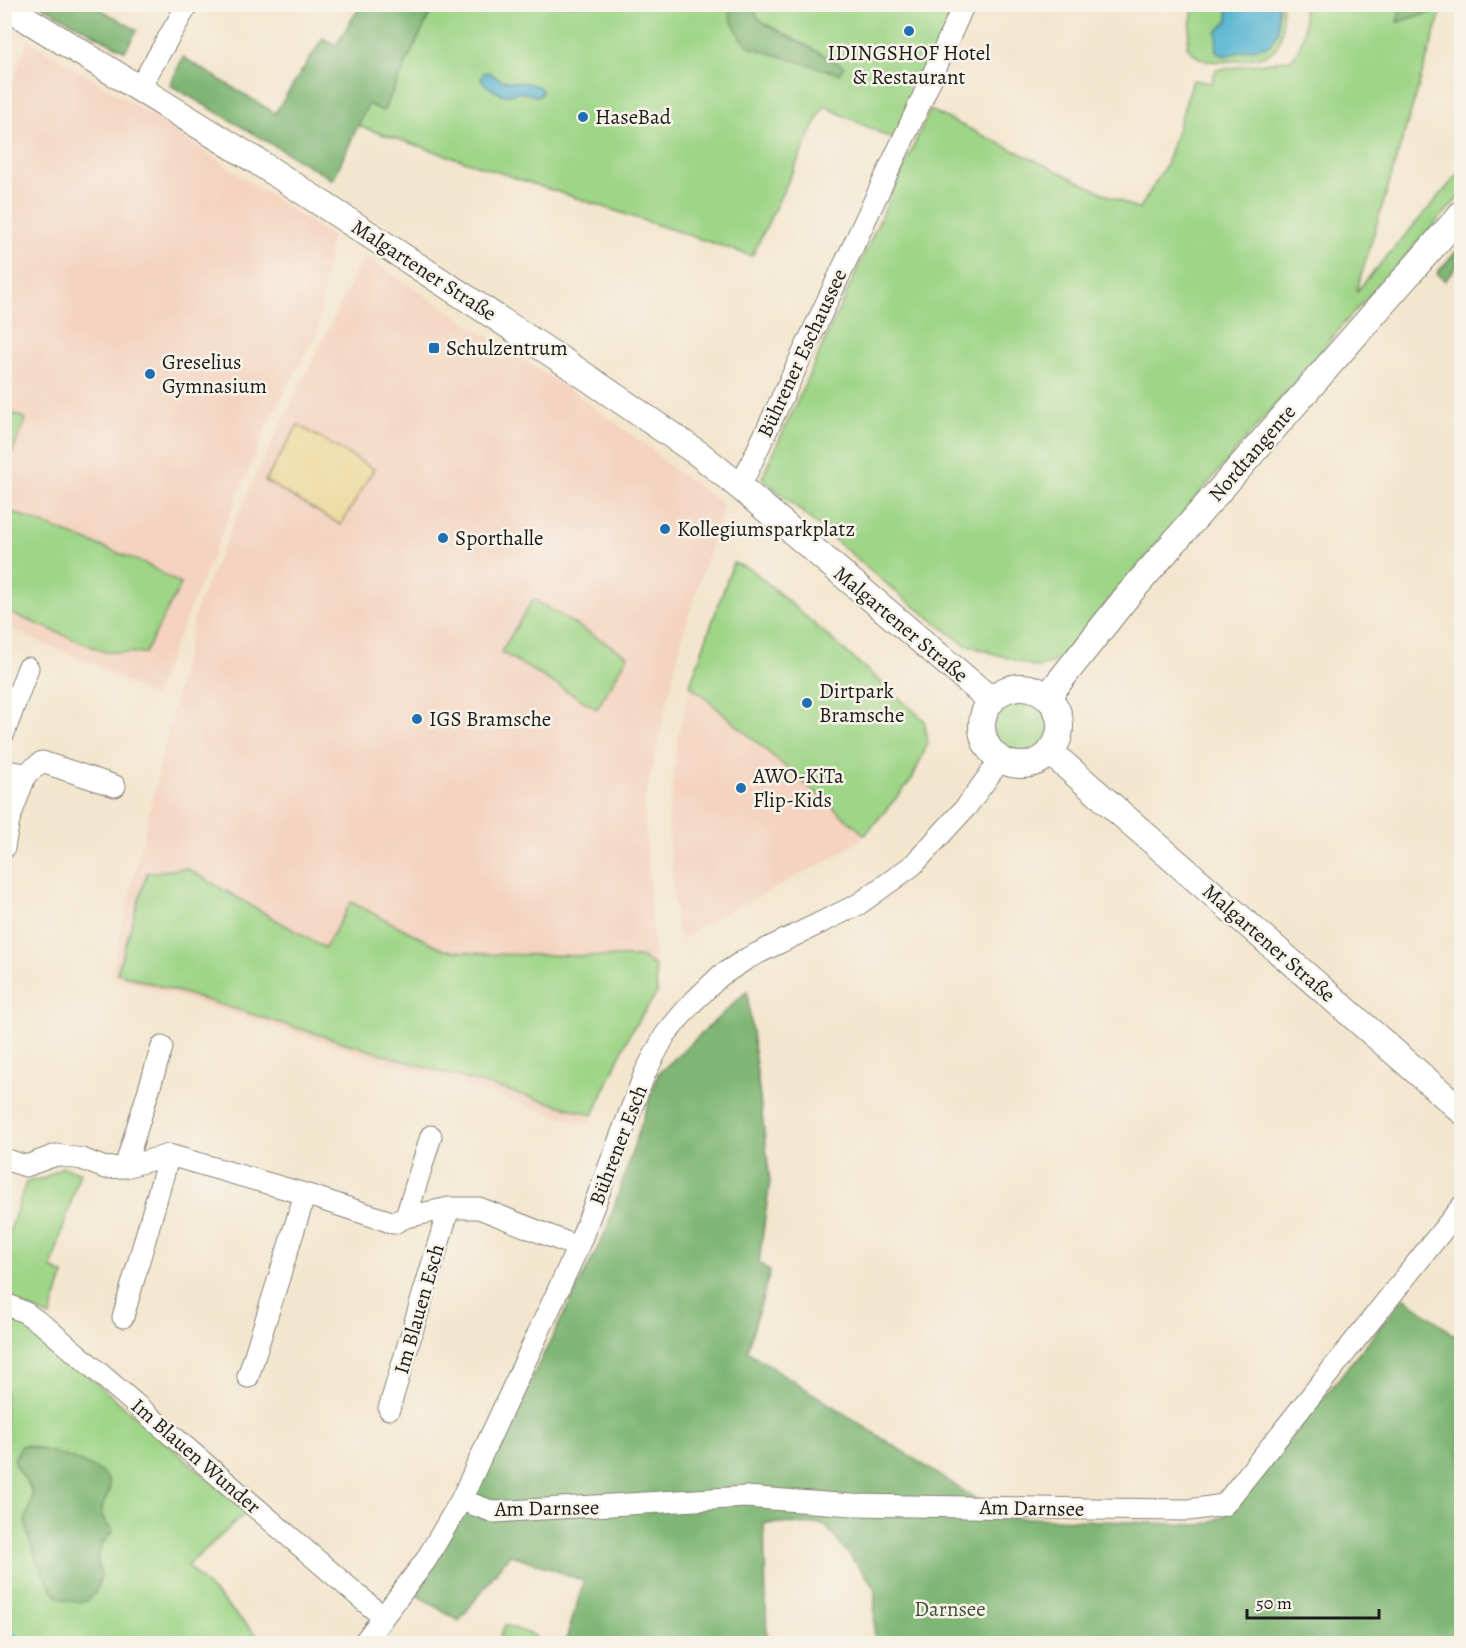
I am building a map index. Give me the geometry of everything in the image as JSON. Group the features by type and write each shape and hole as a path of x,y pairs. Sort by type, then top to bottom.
{"street":[{"path":"140,87 188,4"},
{"name":"Bührener Eschaussee","path":"740,487 923,97 964,4"},
{"name":"Malgartener Straße","path":"4,5 140,87 569,364 699,454 992,700"},
{"name":"Nordtangente","path":"1047,697 1128,595 1461,213"},
{"path":"4,733 28,669"},
{"path":"1019,687 1039,692 1047,697 1059,718 1056,742 1050,752 1040,760 1028,764 1015,765 1001,759 987,744 983,733 982,721 992,700 1009,689 1019,687"},
{"name":"Malgartener Straße","path":"1050,752 1461,1111"},
{"name":"Bührener Esch","path":"363,1644 426,1560 461,1500 578,1247 645,1073 664,1035 720,976 748,958 859,904 913,865 967,806 1001,759"},
{"path":"4,849 9,820 26,774 42,762 115,786"},
{"path":"4,771 26,774"},
{"path":"125,1167 162,1047"},
{"name":"Im Blauen Esch","path":"406,1216 431,1136"},
{"path":"4,1159 26,1166 56,1155 82,1159 105,1168 125,1167 169,1155"},
{"path":"123,1317 169,1155"},
{"name":"Im Blauen Esch","path":"169,1155 305,1194 394,1223 406,1216 449,1208 479,1208 578,1247"},
{"path":"248,1377 305,1194"},
{"name":"Am Darnsee","path":"461,1500 494,1512 746,1497 852,1505 1081,1509 1189,1510 1224,1505 1461,1206"},
{"name":"Im Blauen Esch","path":"389,1409 449,1208"},
{"name":"Im Blauen Wunder","path":"4,1303 26,1313 47,1328 383,1617"}],"shaded area":[{"name":"Greselius Gymnasium","path":"28,40 157,119 331,237 318,331 271,417 153,697 97,666 5,627 4,103"},
{"name":"IGS Bramsche","path":"364,256 575,393 651,449 673,469 724,505 683,634 644,804 657,993 630,1033 588,1125 111,976 197,606 254,479"},
{"name":"AWO-KiTa Flip-Kids","path":"690,685 865,835 861,840 826,862 691,931 683,940 676,931 668,822 677,741"}],"green space":[{"path":"1402,4 1443,5 1442,9 1397,22"},
{"path":"40,5 93,5 137,30 125,51"},
{"path":"361,5 434,5 383,111 368,104 333,180 170,85 183,57 275,113 323,38 336,45"},
{"path":"434,5 958,5 897,141 824,106 752,256 358,126 368,104 384,110"},
{"path":"728,5 752,5 758,18 764,23 844,67 839,74 750,47 739,35 731,19"},
{"path":"1190,5 1227,5 1228,20 1217,32 1278,31 1278,5 1282,5 1282,28 1278,45 1269,53 1251,59 1212,61 1202,59 1187,46 1193,8"},
{"path":"1302,5 1402,5 1398,22 1442,9 1356,292 1461,171 1461,195 1348,319 1059,659 1039,668 964,644 901,596 762,478 930,110 1139,210 1166,165 1193,80 1211,83 1216,70 1292,59 1304,33"},
{"path":"1461,246 1461,261 1445,281 1437,273"},
{"path":"5,410 26,419 5,470"},
{"path":"5,509 144,563 181,584 145,653 105,652 5,611"},
{"name":"Dirtpark Bramsche","path":"733,563 751,569 924,720 928,743 912,779 865,835 690,685"},
{"path":"533,599 628,656 597,709 501,652"},
{"path":"1021,698 1041,706 1049,726 1041,746 1021,754 1001,746 993,726 1001,706"},
{"path":"186,868 325,948 351,902 445,950 486,954 641,957 655,966 657,993 630,1033 593,1115 431,1069 117,973 147,873"},
{"name":"Darnsee","path":"747,991 770,1181 759,1262 770,1272 747,1351 1004,1517 1202,1525 1225,1516 1239,1503 1404,1297 1461,1340 1461,1643 874,1643 875,1587 824,1524 764,1523 767,1643 565,1643 584,1581 510,1554 459,1621 417,1595 523,1395 606,1231 658,1074"},
{"path":"62,1167 80,1172 51,1268 64,1274 50,1317 5,1298 5,1235 10,1230 26,1182 45,1178"},
{"path":"5,1314 33,1329 247,1512 187,1566 265,1643 17,1644 5,1635","holes":["16,1467 109,1488 104,1500 102,1515 113,1531 99,1551 98,1562 101,1576 26,1521 31,1492 27,1481"]},
{"path":"26,1445 83,1463 103,1474 108,1480 109,1492 102,1515 113,1531 101,1544 97,1560 101,1576 97,1590 88,1601 76,1602 60,1598 47,1581 37,1558 26,1526 26,1519 33,1500 32,1492 14,1460 21,1446"},
{"path":"505,1625 536,1636 534,1643 498,1643"}],"sand":[{"path":"298,425 374,469 341,525 265,481"}],"water":[{"path":"1227,5 1278,5 1278,31 1270,45 1224,56 1216,51 1217,32 1228,20"},
{"path":"488,72 504,80 527,83 541,88 542,94 509,95 497,92 482,81 484,73"}],"waterway":[{"path":"4,1628 27,1644"}],"place":[{"name":"IDINGSHOF Hotel & Restaurant","path":"909,31"},
{"name":"HaseBad","path":"583,117"},
{"name":"Schulzentrum","path":"434,348"},
{"name":"Greselius Gymnasium","path":"150,374"},
{"name":"Kollegiumsparkplatz","path":"665,529"},
{"name":"Sporthalle","path":"443,538"},
{"name":"Dirtpark Bramsche","path":"807,703"},
{"name":"IGS Bramsche","path":"417,719"},
{"name":"AWO-KiTa Flip-Kids","path":"741,788"}]}
